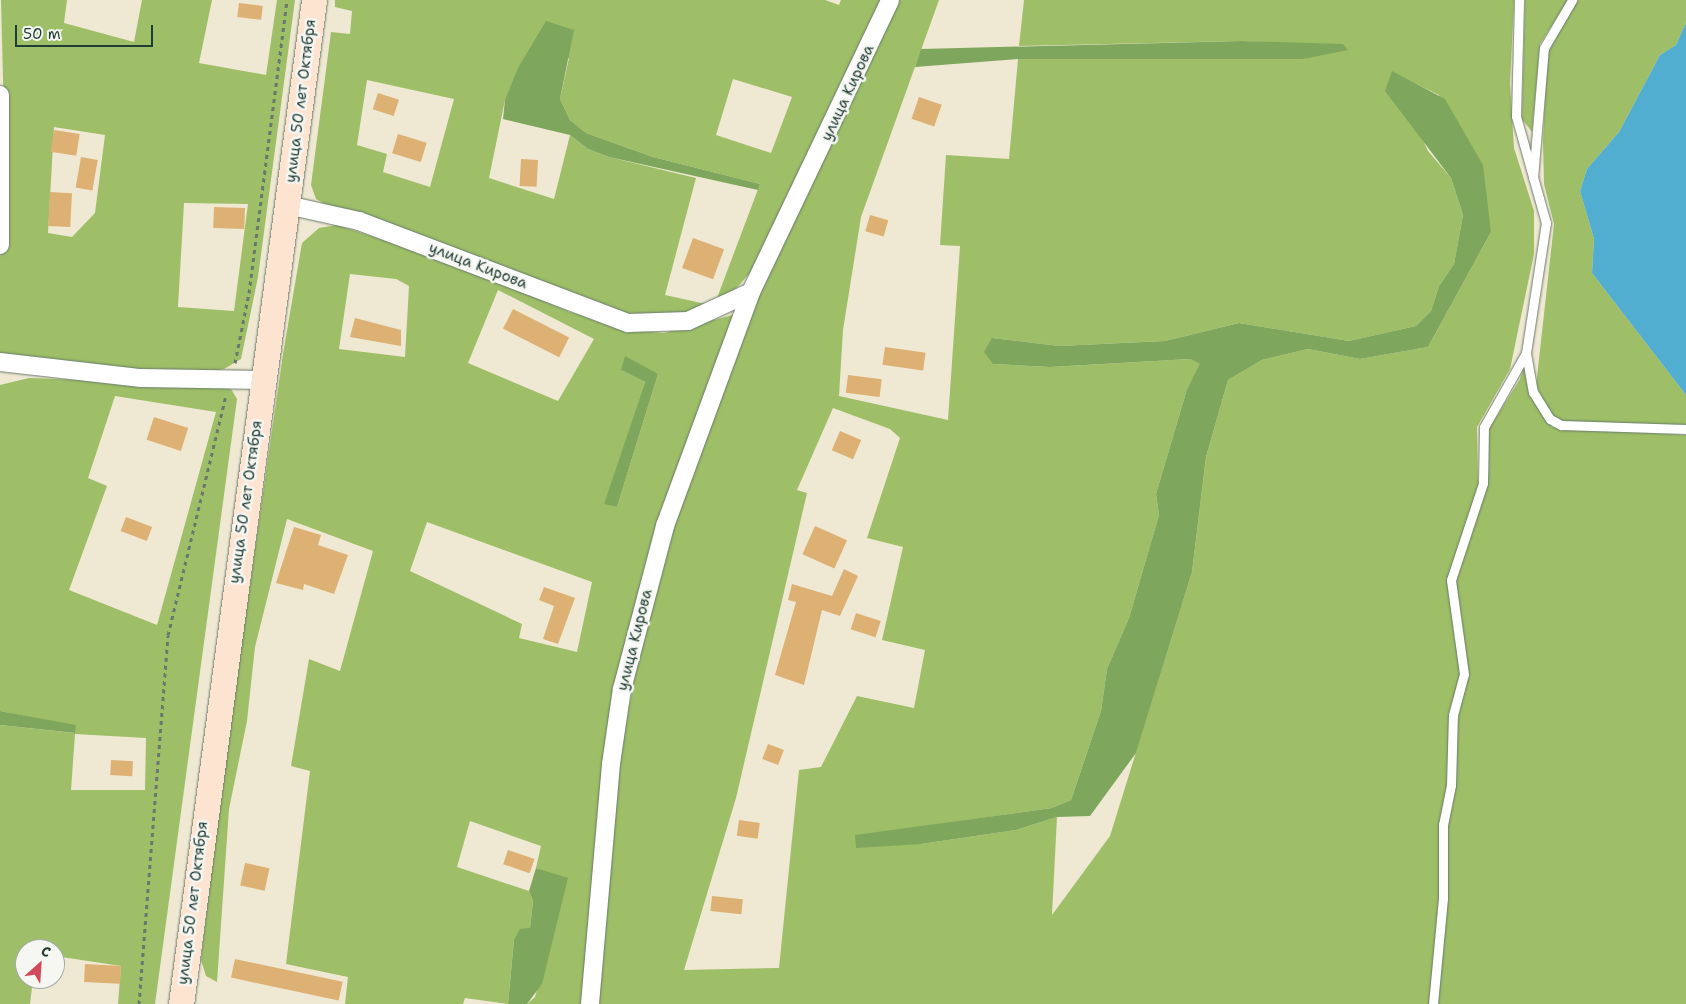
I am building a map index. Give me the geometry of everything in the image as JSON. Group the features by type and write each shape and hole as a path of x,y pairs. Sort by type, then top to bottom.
{"main road":[{"name":"улица 50 лет Октября","path":"181,1004 262,380 314,0"}],"street":[{"name":"улица Кирова","path":"590,1004 610,764 622,689 665,526 751,292 890,0"},
{"path":"0,95 0,245"},
{"name":"улица Кирова","path":"287,205 359,222 628,323 688,321 751,292"},
{"path":"0,362 141,378 262,380"}],"lane":[{"path":"1519,0 1516,116 1532,185 1546,223 1526,354 1533,392 1550,419 1561,425 1686,429"},
{"path":"1532,185 1544,48 1572,0"},
{"path":"1433,1004 1443,898 1443,825 1452,786 1452,715 1464,674 1451,580 1484,483 1484,427 1526,354"}],"path":[{"path":"139,1004 168,635 249,293 287,0"}],"green space":[{"path":"1,0 67,0 64,23 134,42 142,0 212,0 199,63 266,75 277,0 295,0 258,277 241,359 224,369 193,375 0,358 0,256 7,238","holes":["54,127 105,135 95,213 72,237 48,233","184,203 248,204 234,311 178,307"]},
{"path":"335,0 825,0 839,5 841,0 884,0 760,262 732,293 700,315 627,318 489,261 388,223 334,209 316,199 311,185 331,32 350,34 352,11 335,7","holes":["569,58 560,99 570,120 586,133 653,157 760,184 717,298 706,304 665,295 696,178 609,157 588,149 570,135 554,199 489,178 505,100","733,79 792,97 771,153 716,135","367,80 454,99 430,187 383,172 387,154 357,145"]},
{"path":"897,0 939,0 861,217 843,330 839,396 948,420 960,246 940,245 946,155 1009,159 1018,59 1303,59 1343,47 1241,41 1019,46 1024,0 1514,0 1510,84 1514,148 1534,211 1534,254 1510,369 1477,427 1478,483 1489,472 1489,429 1520,379 1524,366 1529,394 1552,427 1686,435 1686,1004 596,1004 618,765 642,639 670,530 749,313","holes":["1392,72 1439,95 1491,232 1428,347 1360,359 1308,349 1262,360 1228,380 1206,457 1192,572 1110,836 1052,915 1057,817 1016,830 921,844 855,836 1052,808 1071,800 1101,711 1107,669 1129,618 1159,515 1156,494 1187,389 1201,364 1190,359 1050,367 993,364 992,338 1059,346 1165,341 1239,323 1349,341 1416,326 1431,311 1439,286 1454,264 1463,215 1451,178 1428,151","833,408 890,429 900,438 867,538 903,547 882,640 925,650 914,708 857,696 821,767 799,770 779,968 684,970 736,798 807,493 797,490"]},
{"path":"1525,0 1568,0 1540,44 1532,132 1522,119"},
{"path":"1578,0 1686,0 1686,23 1676,45 1660,55 1619,132 1587,169 1580,191 1594,239 1592,273 1686,395 1686,426 1563,421 1552,415 1536,386 1554,224 1544,184 1543,141 1547,54 1558,26"},
{"path":"546,21 574,30 560,99 570,120 586,133 653,157 760,184 758,190 609,157 588,149 570,135 503,119 505,100 518,68"},
{"path":"1241,41 1343,44 1348,50 1303,59 1018,59 915,67 921,49"},
{"path":"1392,71 1445,99 1483,165 1491,232 1428,347 1360,359 1308,349 1262,360 1228,380 1206,457 1192,572 1136,753 1090,816 1057,817 1016,830 921,844 856,848 855,835 1052,808 1071,800 1101,711 1107,669 1129,618 1159,515 1156,494 1187,389 1200,364 1190,359 1050,367 993,364 984,352 992,338 1059,346 1165,341 1239,323 1349,341 1416,326 1431,311 1439,286 1454,264 1463,215 1451,178 1385,91"},
{"path":"337,225 446,260 570,312 628,330 664,333 740,313 649,555 582,1004 527,1004 535,997 567,879 536,868 541,846 470,821 457,867 529,891 533,901 530,928 514,940 508,1004 465,998 463,1004 345,1004 348,977 286,964 310,771 291,766 309,659 340,671 373,551 287,519 255,647 247,721 229,809 217,982 206,976 201,960 221,786 283,354 302,243 319,228","holes":["350,274 396,279 409,286 405,357 339,349","498,290 594,339 558,401 468,363","621,370 658,374 617,507 605,503 645,382","427,522 592,582 577,652 519,638 522,624 410,571"]},
{"path":"625,356 658,374 617,507 604,504 645,382 621,370"},
{"path":"29,378 217,385 231,389 237,399 155,1004 118,1004 121,966 65,958 65,939 15,939 15,989 32,989 30,1004 0,1004 0,725 74,733 75,726 0,711 0,385","holes":["115,396 216,412 157,625 69,590 107,486 88,478","75,734 146,738 145,790 71,790"]},
{"path":"0,711 76,725 75,733 0,725"},
{"path":"536,868 568,878 542,984 527,1004 508,1004 514,940 520,929 530,928 533,901 529,891"}],"water":[{"path":"1686,23 1686,395 1592,273 1594,239 1580,191 1587,169 1619,132 1660,55 1676,45"}],"building":[{"path":"239,3 263,6 261,20 237,17"},
{"path":"378,93 399,100 394,116 373,109"},
{"path":"919,97 942,105 934,127 912,119"},
{"path":"54,130 80,134 76,156 51,152"},
{"path":"398,134 427,143 421,162 392,153"},
{"path":"81,157 98,160 92,190 76,188"},
{"path":"521,159 538,160 537,187 520,186"},
{"path":"50,192 72,193 70,227 48,226"},
{"path":"214,207 245,208 244,229 213,228"},
{"path":"870,215 888,220 884,237 865,231"},
{"path":"693,238 724,249 713,279 682,268"},
{"path":"513,309 569,338 559,357 503,329"},
{"path":"355,318 401,330 401,346 350,337"},
{"path":"885,347 926,353 923,371 882,365"},
{"path":"848,375 882,379 880,397 846,393"},
{"path":"154,417 188,428 181,451 147,440"},
{"path":"840,431 861,440 853,459 832,450"},
{"path":"126,517 152,527 147,541 121,531"},
{"path":"815,526 847,540 834,569 802,554"},
{"path":"294,527 321,535 318,545 348,555 334,594 304,584 303,590 276,583"},
{"path":"844,569 858,576 840,616 822,610 804,685 775,675 796,602 788,600 792,584 832,596"},
{"path":"544,587 575,598 558,644 543,639 554,606 539,600"},
{"path":"856,613 881,621 875,637 851,629"},
{"path":"768,744 784,750 778,765 762,759"},
{"path":"111,760 133,761 132,776 110,775"},
{"path":"739,820 760,823 758,839 737,836"},
{"path":"508,850 534,859 530,873 503,864"},
{"path":"245,863 269,868 265,891 240,885"},
{"path":"712,896 743,899 741,914 710,911"},
{"path":"235,959 343,982 339,1000 231,978"},
{"path":"85,964 121,966 120,984 84,982"}]}
